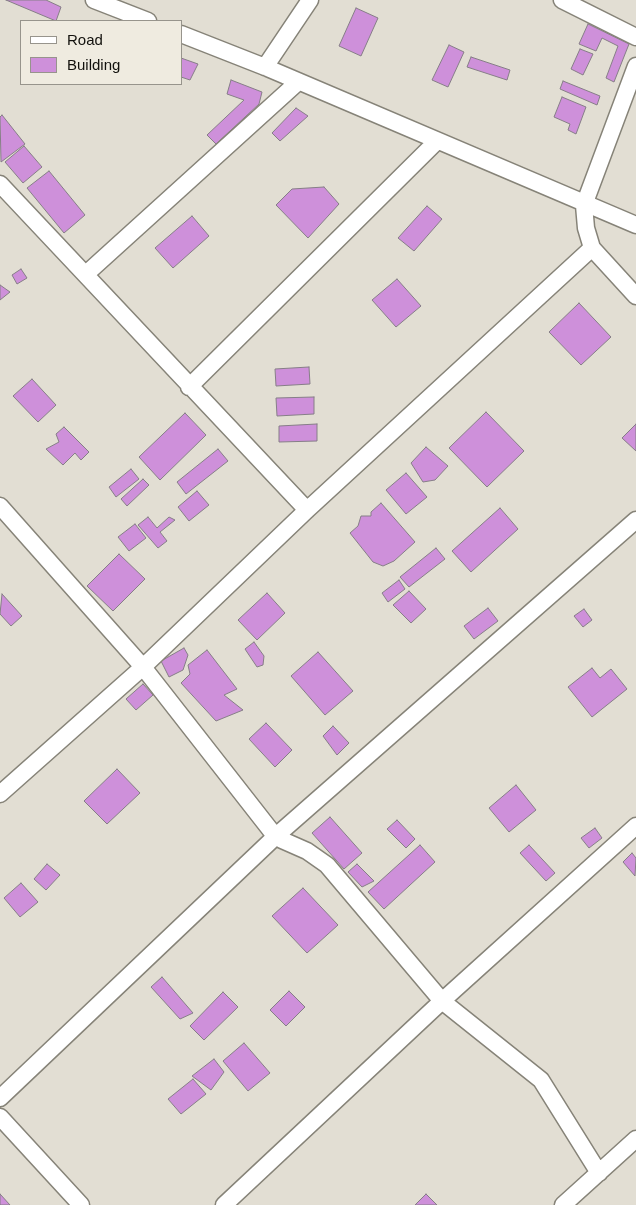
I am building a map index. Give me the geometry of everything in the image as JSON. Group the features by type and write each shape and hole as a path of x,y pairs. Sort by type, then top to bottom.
{"street":[{"path":"94,0 145,20"},
{"path":"265,67 310,0"},
{"path":"564,0 636,37"},
{"path":"182,34 265,67 584,205 636,225"},
{"path":"636,66 584,205 586,228 592,248 636,296"},
{"path":"86,274 298,82"},
{"path":"189,387 437,142"},
{"path":"0,184 86,274 189,387 307,510"},
{"path":"0,794 143,668 307,510 592,248"},
{"path":"0,506 143,668 276,836 307,851 327,865 442,1001 541,1080 599,1173"},
{"path":"0,1098 276,836 636,520"},
{"path":"224,1205 442,1001 636,826"},
{"path":"0,1117 81,1205"},
{"path":"563,1205 636,1139"}],"building":[{"path":"6,0 46,0 61,7 56,20"},
{"path":"356,8 378,18 361,56 339,46"},
{"path":"588,24 629,44 614,82 606,78 618,46 602,38 596,51 579,44"},
{"path":"449,45 464,52 448,87 432,80"},
{"path":"580,49 593,54 583,75 571,69"},
{"path":"471,57 510,70 507,80 467,67"},
{"path":"182,58 198,64 190,80 182,77"},
{"path":"231,80 262,92 259,104 216,144 207,135 244,100 227,94"},
{"path":"563,81 600,96 597,105 560,89"},
{"path":"562,97 586,107 576,134 568,130 570,124 554,117"},
{"path":"296,108 308,116 280,141 272,133"},
{"path":"2,115 25,144 1,162 0,117"},
{"path":"24,146 42,167 23,183 5,162"},
{"path":"49,171 85,215 64,233 27,188"},
{"path":"324,187 339,204 308,238 276,205 292,189"},
{"path":"427,206 442,219 414,251 398,238"},
{"path":"192,216 209,236 173,268 155,248"},
{"path":"21,269 27,278 17,284 12,275"},
{"path":"397,279 421,306 396,327 372,300"},
{"path":"0,285 10,292 0,300"},
{"path":"579,303 611,337 581,365 549,332"},
{"path":"309,367 310,384 276,386 275,369"},
{"path":"32,379 56,405 38,422 13,396"},
{"path":"314,397 314,414 277,416 276,398"},
{"path":"486,412 524,451 487,487 449,448"},
{"path":"185,413 206,435 160,480 139,457"},
{"path":"317,424 317,441 279,442 279,426"},
{"path":"636,424 636,451 622,438"},
{"path":"64,427 89,452 81,460 75,453 63,465 46,449 59,442 56,434"},
{"path":"426,447 448,466 435,480 423,482 411,463"},
{"path":"218,449 228,461 186,494 177,482"},
{"path":"131,469 139,479 116,497 109,487"},
{"path":"406,473 427,497 406,514 386,490"},
{"path":"143,479 149,485 127,506 121,499"},
{"path":"197,491 209,505 189,521 178,507"},
{"path":"381,503 415,542 394,561 383,566 373,562 350,533 358,526 361,516 371,516 371,512"},
{"path":"500,508 518,529 471,572 452,551"},
{"path":"148,517 157,528 169,517 175,520 160,532 167,541 158,548 138,525"},
{"path":"135,524 146,538 129,551 118,537"},
{"path":"436,548 445,559 409,587 400,577"},
{"path":"119,554 145,579 113,611 87,586"},
{"path":"399,580 405,589 388,602 382,593"},
{"path":"409,591 426,609 411,623 393,605"},
{"path":"267,593 285,613 257,640 238,620"},
{"path":"2,594 22,616 11,626 0,614"},
{"path":"488,608 498,621 474,639 464,626"},
{"path":"584,609 592,620 583,627 574,616"},
{"path":"254,642 264,656 263,665 257,667 245,649"},
{"path":"184,648 188,655 183,670 169,677 161,661"},
{"path":"207,650 237,689 224,695 243,710 216,721 181,683 190,674 188,665"},
{"path":"318,652 353,691 325,715 291,676"},
{"path":"592,668 600,678 611,669 627,689 592,717 568,687"},
{"path":"143,684 153,695 136,710 126,699"},
{"path":"266,723 292,750 275,767 249,739"},
{"path":"333,726 349,743 337,755 323,736"},
{"path":"117,769 140,793 107,824 84,801"},
{"path":"516,785 536,810 509,832 489,808"},
{"path":"330,817 362,853 344,869 312,833"},
{"path":"397,820 415,839 406,848 387,829"},
{"path":"595,828 602,838 589,848 581,838"},
{"path":"420,845 435,862 384,909 368,892"},
{"path":"529,845 555,873 546,881 520,853"},
{"path":"632,853 636,858 635,876 623,862"},
{"path":"47,864 60,875 46,890 34,879"},
{"path":"357,864 374,881 362,887 348,872"},
{"path":"21,883 38,902 20,917 4,898"},
{"path":"303,888 338,925 307,953 272,916"},
{"path":"162,977 193,1013 180,1019 151,987"},
{"path":"289,991 305,1007 286,1026 270,1010"},
{"path":"223,992 238,1007 204,1040 190,1026"},
{"path":"244,1043 270,1073 248,1091 223,1061"},
{"path":"214,1059 224,1072 211,1090 192,1076"},
{"path":"193,1079 206,1094 181,1114 168,1099"},
{"path":"0,1194 10,1205 0,1205"},
{"path":"426,1194 437,1205 415,1205"}]}
